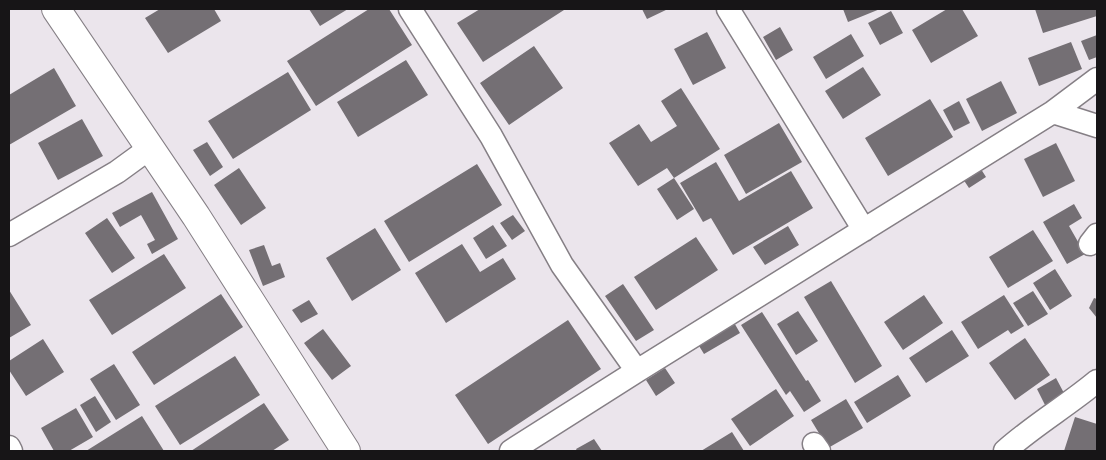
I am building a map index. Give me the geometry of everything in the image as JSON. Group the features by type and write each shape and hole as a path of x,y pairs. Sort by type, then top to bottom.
{"street":[{"path":"56,9 222,257 346,451"},
{"path":"410,9 490,136 562,265 637,370"},
{"path":"728,9 864,230"},
{"path":"510,451 1053,112 1097,79"},
{"path":"1053,112 1097,126"},
{"path":"9,235 117,172 150,148"},
{"path":"1005,451 1024,434 1097,381"},
{"path":"9,447 11,451"}],"building":[{"path":"160,9 214,9 221,21 168,53 145,18"},
{"path":"309,9 348,9 320,26"},
{"path":"369,9 389,9 412,45 316,106 287,61"},
{"path":"480,9 564,10 483,62 457,23"},
{"path":"642,9 668,9 647,19"},
{"path":"843,9 880,9 848,22"},
{"path":"947,9 962,9 978,36 931,63 912,30"},
{"path":"1035,9 1097,9 1097,16 1043,33"},
{"path":"891,11 903,33 880,45 868,23"},
{"path":"780,27 793,50 776,60 763,37"},
{"path":"707,32 726,68 693,85 674,49"},
{"path":"851,34 864,56 826,79 813,57"},
{"path":"1097,35 1097,57 1089,60 1081,41"},
{"path":"1071,42 1082,69 1039,86 1028,58"},
{"path":"534,46 563,88 509,125 480,83"},
{"path":"406,60 428,95 358,137 337,102"},
{"path":"863,67 881,95 843,119 825,91"},
{"path":"54,68 76,106 9,145 9,95"},
{"path":"288,72 311,110 233,159 208,121"},
{"path":"1001,81 1017,113 982,131 966,99"},
{"path":"681,88 720,149 674,178 667,168 638,186 609,143 639,124 651,142 677,126 661,101"},
{"path":"930,99 953,137 888,176 865,138"},
{"path":"959,101 970,123 954,131 943,110"},
{"path":"82,119 103,156 58,180 38,143"},
{"path":"779,123 802,162 746,194 724,155"},
{"path":"207,142 223,167 210,176 193,150"},
{"path":"1056,143 1075,181 1043,197 1024,159"},
{"path":"716,162 739,201 791,171 813,208 733,255 711,218 703,222 680,183"},
{"path":"477,164 502,205 409,262 384,221"},
{"path":"979,166 986,177 969,188 961,176"},
{"path":"239,168 266,208 241,225 214,185"},
{"path":"674,178 694,209 677,220 657,189"},
{"path":"152,192 178,239 152,254 147,244 155,240 141,215 120,227 112,213"},
{"path":"1074,204 1082,218 1069,226 1085,254 1067,264 1043,222"},
{"path":"513,215 525,231 512,240 500,223"},
{"path":"107,218 135,258 112,273 85,233"},
{"path":"493,225 507,246 486,259 473,238"},
{"path":"788,226 799,245 765,265 753,247"},
{"path":"375,228 401,270 352,301 326,258"},
{"path":"1033,230 1053,261 1008,288 989,257"},
{"path":"696,237 718,270 656,310 634,277"},
{"path":"462,244 480,272 503,258 516,279 446,323 415,273"},
{"path":"264,245 272,266 280,263 285,277 263,286 249,250"},
{"path":"164,254 186,288 112,335 89,300"},
{"path":"1055,269 1072,296 1050,310 1033,283"},
{"path":"831,281 882,366 855,383 804,297"},
{"path":"623,284 654,330 636,341 605,296"},
{"path":"9,290 31,325 9,338"},
{"path":"1033,291 1048,314 1028,326 1013,303"},
{"path":"221,294 243,327 154,385 132,352"},
{"path":"924,295 943,323 903,350 884,322"},
{"path":"1004,295 1024,326 1011,334 1008,330 978,349 961,322"},
{"path":"1094,298 1097,299 1097,318 1089,308"},
{"path":"309,300 318,314 301,323 292,310"},
{"path":"798,311 818,341 796,355 777,324"},
{"path":"762,312 821,401 804,412 790,391 786,395 741,325"},
{"path":"732,319 740,333 704,354 696,341"},
{"path":"568,320 601,369 488,444 455,395"},
{"path":"323,329 351,366 332,380 304,343"},
{"path":"952,330 969,356 926,383 909,358"},
{"path":"1025,338 1050,375 1015,400 989,363"},
{"path":"43,339 64,372 26,396 9,370 9,361"},
{"path":"235,356 260,395 180,445 155,406"},
{"path":"114,364 140,405 116,420 90,379"},
{"path":"665,368 675,383 656,396 646,380"},
{"path":"898,375 911,396 867,423 854,402"},
{"path":"1056,378 1065,395 1045,405 1037,389"},
{"path":"776,389 794,416 750,446 731,419"},
{"path":"95,396 111,422 96,432 80,405"},
{"path":"846,399 863,428 828,448 811,420"},
{"path":"264,403 289,440 272,451 191,451"},
{"path":"76,408 93,437 69,451 54,451 41,428"},
{"path":"142,416 164,451 86,451"},
{"path":"1075,417 1097,424 1097,451 1064,451"},
{"path":"732,432 744,451 701,451"},
{"path":"594,439 602,451 577,451 576,449"}]}
